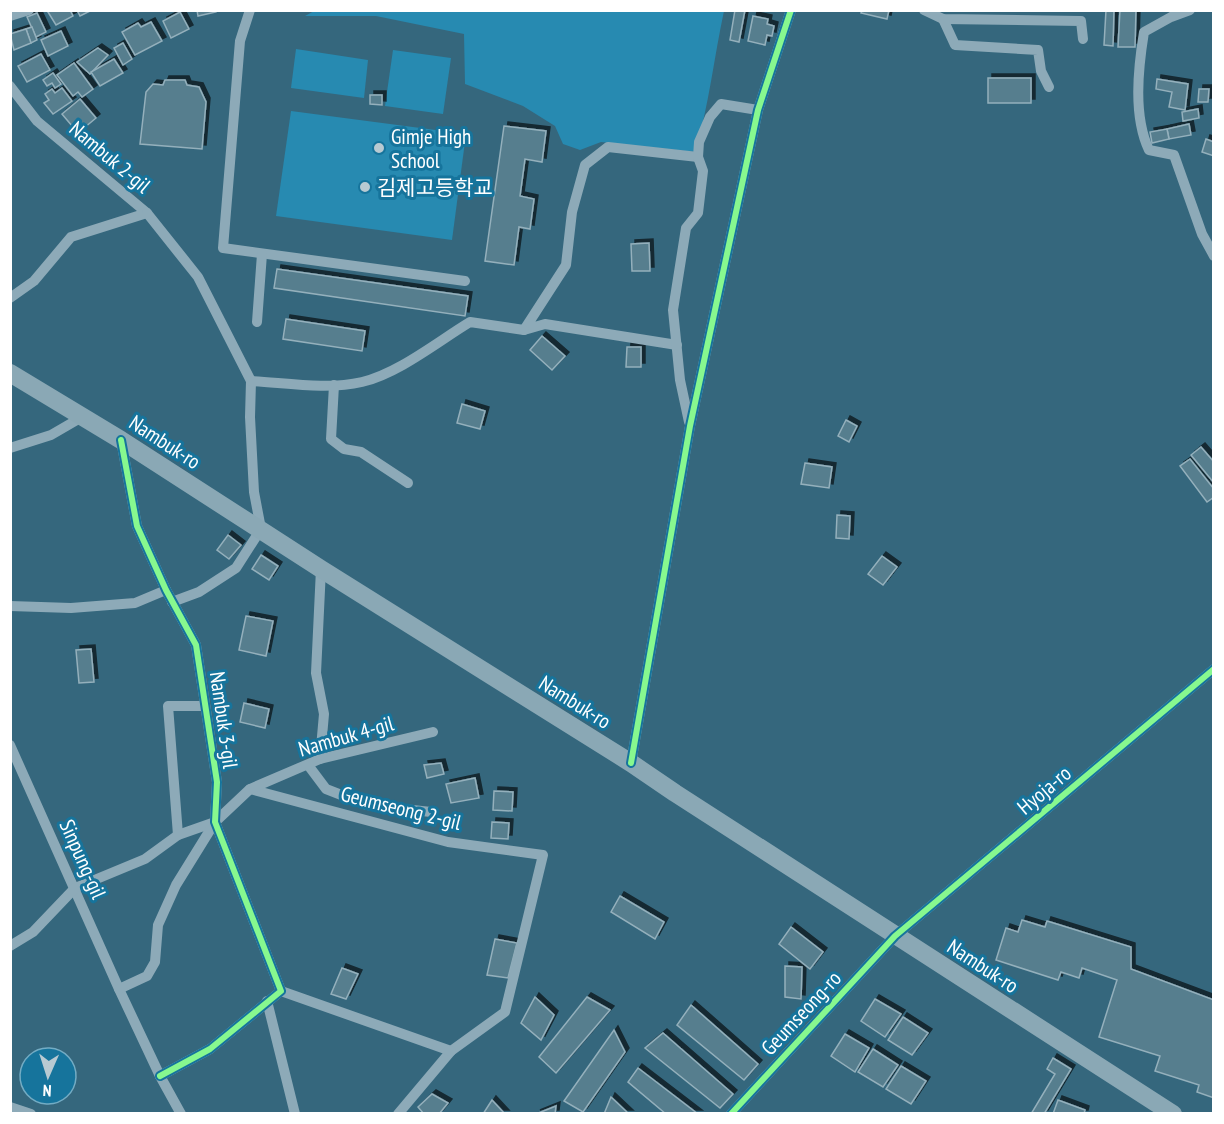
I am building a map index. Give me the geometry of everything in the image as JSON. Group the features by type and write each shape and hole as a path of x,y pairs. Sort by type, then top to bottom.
{"main road":[{"name":"Nambuk-ro","path":"10,373 121,440 321,570 631,763 675,794 1173,1113"}],"street":[{"path":"10,16 29,10"},
{"path":"250,10 240,40 223,248 465,281"},
{"path":"631,763 690,426 758,110 791,10"},
{"path":"924,10 943,19 1081,21 1083,39"},
{"path":"1190,10 1171,17 1144,32 1138,71 1142,135 1149,150 1174,155 1202,234 1214,256"},
{"path":"943,19 955,45 1038,50 1041,72 1049,87"},
{"name":"Nambuk 2-gil","path":"10,86 37,121 147,213"},
{"path":"690,426 680,380 673,310 686,228 698,213 703,171 698,157 699,142 710,117 721,104 758,110"},
{"path":"524,330 566,265 572,212 585,165 608,147 698,157"},
{"path":"147,213 198,277 251,381 250,417 254,492 261,530 236,568 199,592 172,602"},
{"name":"Nambuk 2-gil","path":"10,298 34,281 71,237 147,213"},
{"path":"257,322 262,254"},
{"path":"251,381 334,385 362,382 389,372 470,322 524,330 545,324 677,345"},
{"path":"334,385 331,439 344,449 361,452 408,483"},
{"path":"10,448 51,435 82,417"},
{"name":"Nambuk 3-gil","path":"121,440 137,526 166,590 196,645 216,782 216,822 281,991"},
{"path":"320,759 324,714 316,673 321,570"},
{"path":"10,606 71,608 135,603 166,590"},
{"name":"Hyoja-ro","path":"895,936 1214,669"},
{"name":"Nambuk 3-gil","path":"178,835 168,706 205,706"},
{"name":"Nambuk 4-gil","path":"75,888 145,859 178,835 216,822 250,789 320,759 433,732"},
{"name":"Sinpung-gil","path":"10,746 119,989 160,1076 181,1113"},
{"path":"308,765 326,789 367,805 431,812"},
{"name":"Geumseong 2-gil","path":"250,789 448,842 543,855 505,1012 451,1051"},
{"path":"119,989 147,976 155,962 158,924 176,885 216,822"},
{"path":"10,946 33,932 75,888"},
{"name":"Geumseong-ro","path":"731,1113 895,936"},
{"path":"160,1076 210,1049 281,991 451,1051 398,1113"},
{"path":"267,1001 295,1113"},
{"path":"10,1107 31,1113"}],"shaded area":[{"path":"316,10 724,11 708,99 695,152 601,142 580,150 563,144 555,126 523,106 465,84 464,34 376,16 305,16"},
{"path":"296,49 368,60 364,98 291,88"},
{"path":"393,50 451,58 443,114 385,106"},
{"path":"291,111 466,134 452,240 276,216"}],"building":[{"path":"50,10 70,10 73,16 56,25 48,12"},
{"path":"77,10 92,10 80,16"},
{"path":"197,10 216,10 216,12 198,16"},
{"path":"735,10 745,10 739,42 730,40"},
{"path":"862,10 889,10 887,19 861,13"},
{"path":"1106,10 1114,10 1113,46 1104,45"},
{"path":"1120,10 1136,10 1135,47 1118,47"},
{"path":"180,12 189,29 171,38 163,21"},
{"path":"37,13 46,32 36,37 27,17"},
{"path":"753,16 768,19 767,24 774,26 772,36 767,35 765,45 748,41"},
{"path":"151,22 162,41 135,55 122,32 138,23 141,27"},
{"path":"32,27 37,40 31,43 26,29"},
{"path":"26,29 31,43 14,50 10,34"},
{"path":"61,31 68,46 48,56 41,40"},
{"path":"123,43 132,59 123,65 114,48"},
{"path":"98,48 108,55 90,74 77,62"},
{"path":"41,54 50,70 27,82 18,66"},
{"path":"114,59 123,73 100,86 91,72"},
{"path":"74,63 93,89 82,97 78,92 73,96 57,75"},
{"path":"53,73 61,84 55,88 52,83 47,86 43,80"},
{"path":"988,78 1031,78 1031,103 988,103"},
{"path":"1157,79 1188,84 1185,110 1169,107 1172,92 1156,89"},
{"path":"165,80 185,80 187,85 199,87 206,102 202,149 140,144 146,92 153,84 163,85"},
{"path":"62,88 72,101 53,114 44,103 49,100 45,94 52,89 55,93"},
{"path":"1199,89 1209,89 1208,102 1198,102"},
{"path":"370,95 382,95 382,105 370,104"},
{"path":"80,99 96,118 78,133 62,114"},
{"path":"1198,109 1199,118 1183,121 1182,112"},
{"path":"1189,124 1191,135 1169,139 1167,129"},
{"path":"504,126 546,131 542,162 525,159 520,196 534,199 530,229 519,227 514,265 485,261"},
{"path":"1167,129 1169,139 1152,143 1150,132"},
{"path":"1206,139 1214,142 1214,156 1202,152"},
{"path":"649,243 650,271 632,271 631,244"},
{"path":"277,269 468,296 465,316 274,288"},
{"path":"286,319 365,331 362,351 283,339"},
{"path":"542,336 565,356 552,370 530,350"},
{"path":"627,347 641,347 641,367 626,367"},
{"path":"462,404 485,411 480,429 457,423"},
{"path":"846,420 857,426 849,442 838,436"},
{"path":"1201,447 1214,462 1214,483 1191,455"},
{"path":"1190,459 1214,489 1214,497 1207,502 1180,466"},
{"path":"805,463 832,467 829,488 801,484"},
{"path":"837,515 850,516 849,539 836,538"},
{"path":"228,535 241,545 229,559 217,550"},
{"path":"261,555 278,566 269,580 252,569"},
{"path":"882,556 897,567 883,585 868,574"},
{"path":"246,616 273,621 266,656 239,650"},
{"path":"91,649 94,682 79,683 76,650"},
{"path":"244,703 269,709 265,728 240,722"},
{"path":"441,763 444,774 427,778 424,765"},
{"path":"475,778 479,798 451,803 446,784"},
{"path":"494,791 513,792 512,811 493,810"},
{"path":"492,822 509,823 508,839 491,838"},
{"path":"620,896 664,922 655,939 611,912"},
{"path":"1022,920 1045,927 1047,921 1131,947 1131,969 1214,1000 1214,1098 1197,1092 1199,1085 1155,1071 1160,1056 1099,1037 1117,980 1082,968 1079,978 1061,972 1058,980 996,960 1006,928 1018,932"},
{"path":"791,927 823,952 810,969 779,944"},
{"path":"495,939 517,943 508,978 487,975"},
{"path":"785,966 802,967 801,999 785,997"},
{"path":"342,968 358,974 346,999 331,994"},
{"path":"535,997 554,1015 541,1040 521,1023"},
{"path":"587,997 610,1010 556,1073 539,1057"},
{"path":"875,999 901,1014 885,1037 861,1021"},
{"path":"691,1005 758,1064 744,1080 677,1025"},
{"path":"903,1017 928,1033 912,1055 888,1040"},
{"path":"614,1030 625,1052 583,1112 564,1101"},
{"path":"663,1033 733,1094 720,1108 645,1048"},
{"path":"845,1034 869,1048 855,1072 831,1056"},
{"path":"873,1049 898,1065 883,1087 858,1072"},
{"path":"1053,1058 1071,1069 1044,1114 1031,1114 1055,1074 1047,1069"},
{"path":"901,1066 926,1081 911,1104 886,1089"},
{"path":"638,1068 698,1114 666,1114 628,1082"},
{"path":"432,1094 448,1103 439,1114 424,1114 418,1107"},
{"path":"611,1097 629,1114 604,1114"},
{"path":"492,1100 505,1114 483,1114"},
{"path":"1058,1100 1085,1110 1084,1114 1053,1114"},
{"path":"556,1106 555,1114 536,1114"}],"cycle path":[{"path":"631,763 690,426 758,110 791,10"},
{"path":"121,440 137,526 166,590 196,645 217,782 215,822 281,991 210,1049 160,1076"},
{"path":"731,1114 895,936 1214,669"}],"place":[{"name":"Gimje High School","path":"379,148"},
{"name":"김제고등학교","path":"365,187"}]}
